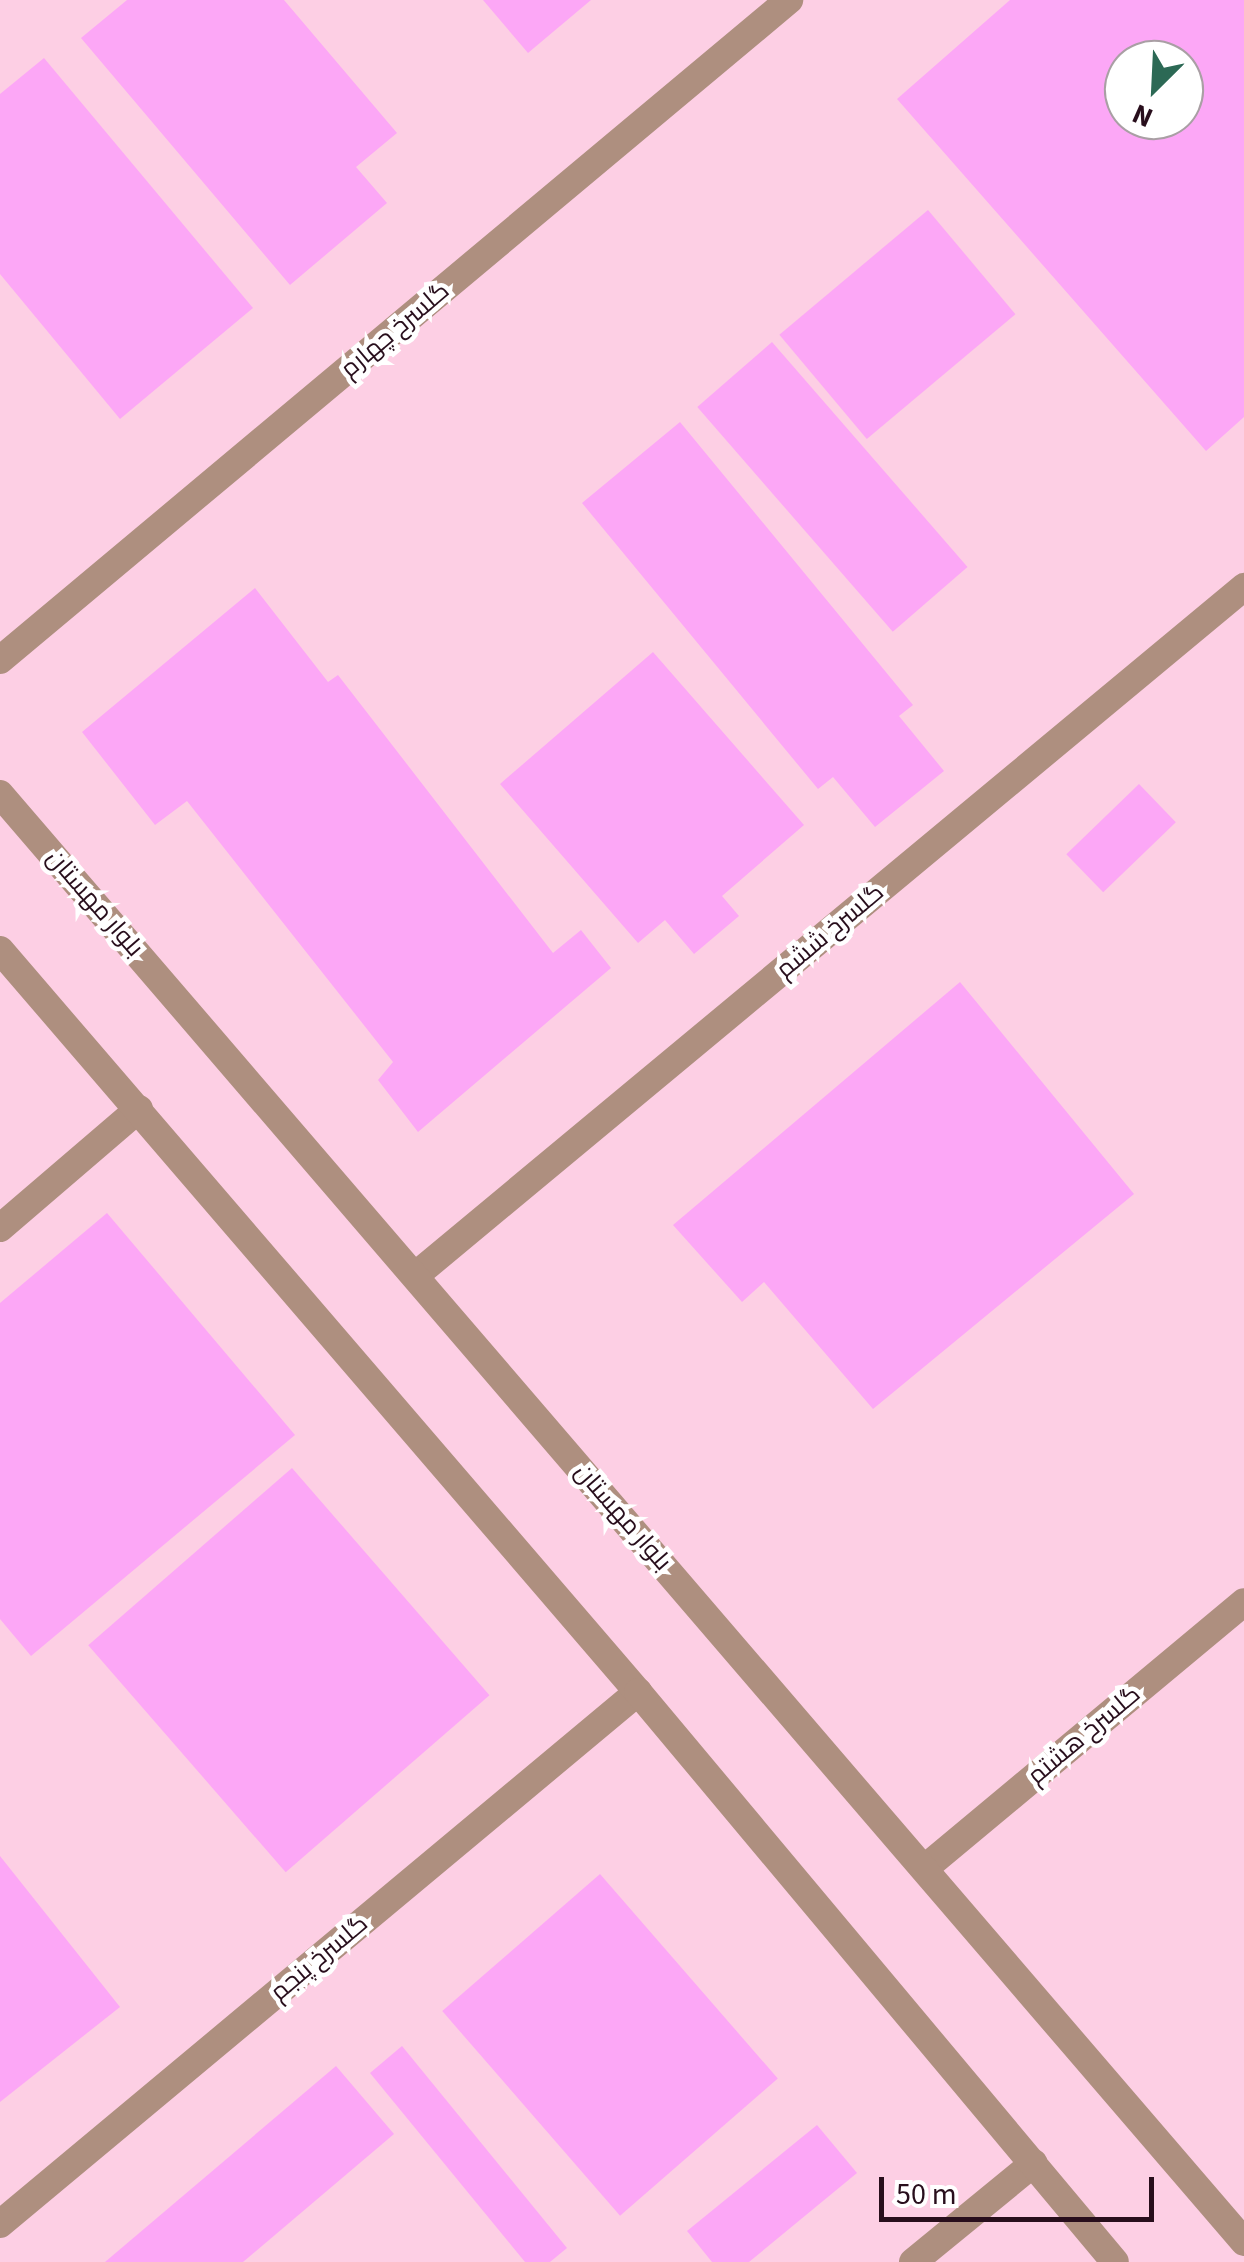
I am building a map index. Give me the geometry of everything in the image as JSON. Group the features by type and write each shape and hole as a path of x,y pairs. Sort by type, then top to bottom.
{"street":[{"name":"گلسرخ چهارم","path":"0,660 789,0"},
{"name":"گلسرخ ششم","path":"416,1276 1244,587"},
{"name":"بلوار مهستان","path":"0,794 1244,2242"},
{"path":"0,950 638,1692 1115,2262"},
{"path":"0,1228 139,1109"},
{"name":"گلسرخ هشتم","path":"925,1868 1244,1602"},
{"name":"گلسرخ پنجم","path":"0,2224 638,1692"},
{"path":"913,2262 1034,2163"}],"building":[{"path":"127,0 284,0 397,133 356,167 387,203 290,285 81,38"},
{"path":"483,0 591,0 528,53"},
{"path":"1010,0 1244,0 1244,417 1206,451 897,99"},
{"path":"44,58 253,308 120,419 0,274 0,94"},
{"path":"928,210 1015,314 867,439 779,335"},
{"path":"772,342 968,567 893,632 697,407"},
{"path":"680,422 913,705 899,716 944,771 875,827 833,777 818,789 582,503"},
{"path":"255,588 328,682 338,675 553,953 581,930 611,968 418,1132 378,1080 393,1062 187,801 155,825 82,732"},
{"path":"653,652 804,825 722,896 739,916 694,954 665,920 638,943 500,784"},
{"path":"1139,784 1176,822 1103,892 1066,854"},
{"path":"960,982 1134,1194 873,1409 764,1282 742,1302 673,1225"},
{"path":"107,1213 295,1435 31,1656 0,1619 0,1303"},
{"path":"292,1468 489,1695 286,1872 88,1645"},
{"path":"0,1856 120,2007 0,2102"},
{"path":"600,1874 778,2079 620,2216 442,2011"},
{"path":"402,2046 567,2248 550,2262 525,2262 370,2073"},
{"path":"336,2066 394,2134 243,2262 105,2262"},
{"path":"817,2125 857,2173 749,2262 712,2262 687,2231"}]}
